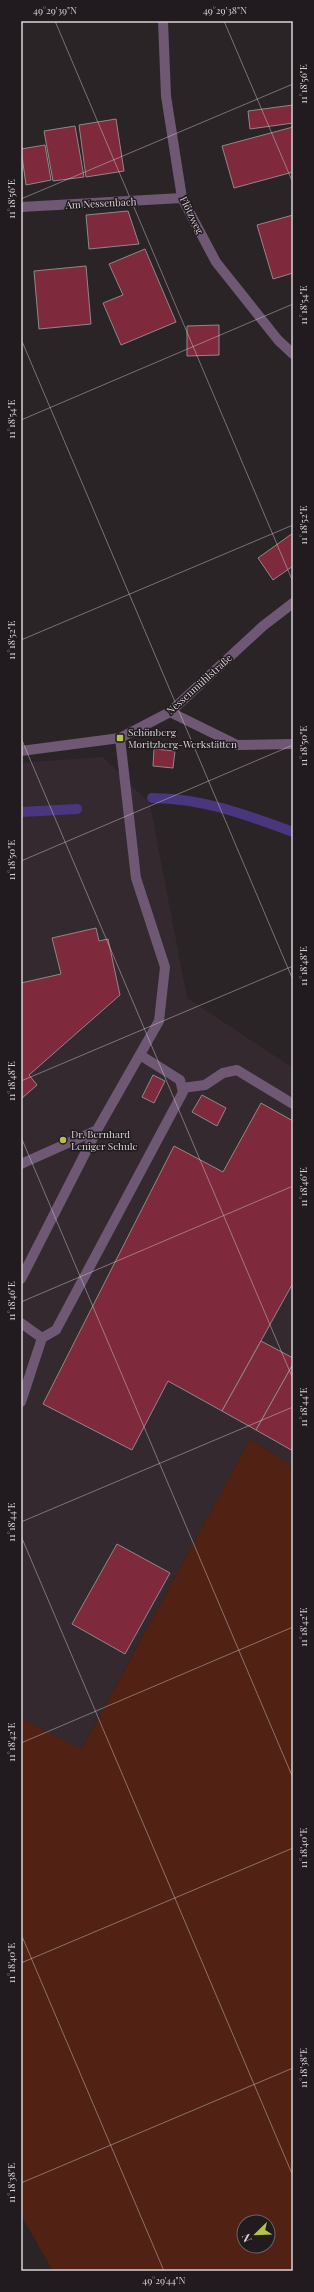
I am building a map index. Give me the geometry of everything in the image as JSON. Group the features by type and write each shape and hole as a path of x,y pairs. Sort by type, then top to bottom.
{"street":[{"name":"Flötzweg","path":"163,21 166,96 182,198 216,262 278,340 293,354"},
{"name":"Am Nessenbach","path":"21,207 182,198"},
{"name":"Nessenmühlstraße","path":"21,751 120,738 170,712 263,626 293,603"},
{"path":"170,712 237,745 293,744"},
{"path":"21,1279 97,1130 159,1021 165,967 136,878 120,738"},
{"path":"21,1402 42,1338 56,1330 183,1092 180,1080 140,1055"},
{"path":"182,1088 205,1085 223,1073 237,1070 293,1104"},
{"path":"21,1164 97,1130"},
{"path":"21,1323 42,1338"}],"shaded area":[{"path":"103,757 150,804 187,998 293,1068 293,1467 250,1439 80,1751 21,1718 21,763"},
{"path":"250,1439 293,1467 293,2271 53,2271 21,2215 21,1718 81,1750"}],"building":[{"path":"293,105 293,123 250,129 248,111"},
{"path":"116,119 124,171 86,177 79,125"},
{"path":"75,126 84,177 53,181 44,131"},
{"path":"293,127 293,172 234,188 222,146"},
{"path":"45,145 51,180 26,185 21,149"},
{"path":"128,211 139,244 89,249 86,215"},
{"path":"293,215 293,273 273,279 257,225"},
{"path":"145,249 176,322 121,345 103,303 123,295 109,264"},
{"path":"86,266 91,324 39,329 34,271"},
{"path":"219,325 219,355 187,356 187,326"},
{"path":"293,533 293,566 273,580 258,558"},
{"path":"154,749 175,751 173,768 153,766"},
{"path":"96,928 99,941 108,939 120,995 29,1075 37,1085 21,1099 21,983 61,974 52,938"},
{"path":"153,1075 165,1081 154,1103 142,1097"},
{"path":"202,1095 226,1108 217,1126 192,1112"},
{"path":"261,1103 293,1121 293,1283 222,1411 168,1381 132,1450 43,1404 174,1146 223,1172"},
{"path":"261,1341 293,1358 293,1364 256,1430 222,1411"},
{"path":"293,1364 293,1451 256,1430"},
{"path":"117,1544 170,1573 125,1654 72,1624"}],"waterway":[{"path":"152,798 206,804 241,814 293,832"},
{"path":"21,812 77,809"}],"place":[{"name":"Schönberg Moritzberg-Werkstätten","path":"120,738"},
{"name":"Dr. Bernhard Leniger Schule","path":"63,1140"}]}
